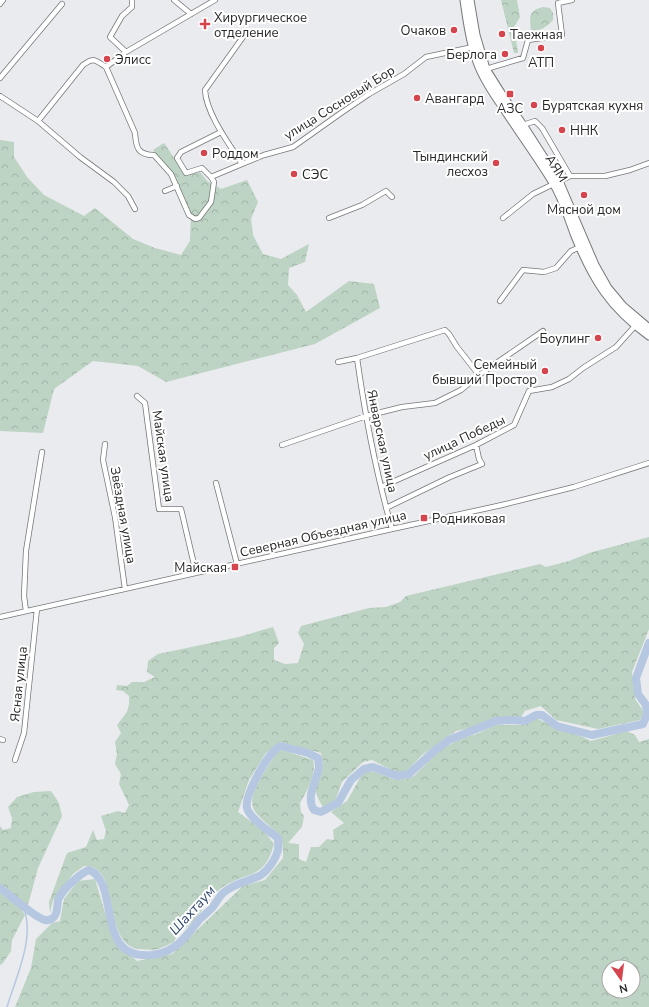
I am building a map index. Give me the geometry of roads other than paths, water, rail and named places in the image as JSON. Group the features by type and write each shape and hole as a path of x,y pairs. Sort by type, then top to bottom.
{"highway":[{"name":"АЯМ","path":"464,0 466,20 477,63 490,88 556,182 580,248 590,270 612,304 635,326 649,336"},
{"name":"АЯМ","path":"470,0 476,35 486,69 523,125 556,182 595,265 608,288 623,306 649,328"}],"street":[{"path":"0,4 3,0"},
{"path":"126,52 110,36 122,16 132,7 132,0"},
{"path":"174,0 192,14"},
{"path":"106,67 126,52 215,0"},
{"path":"486,69 523,58 528,40 562,35 558,3 572,0"},
{"path":"0,78 62,4"},
{"path":"242,164 221,132 205,98 205,90 243,37"},
{"name":"улица Сосновый Бор","path":"211,177 264,155 293,147 369,94 404,74 426,57 473,47"},
{"path":"38,121 83,65 90,60 94,60 106,67 135,134 135,141 138,150 143,154 154,155 171,174 189,216 195,218 199,218 211,202 214,182 202,168 186,173 177,158 181,152 221,132"},
{"path":"0,96 38,121 80,157 114,182 128,196 135,209"},
{"path":"523,125 534,121 542,128 570,176"},
{"path":"503,218 533,194 570,176 605,176 630,170 649,163"},
{"path":"165,191 177,186"},
{"path":"329,218 362,205 386,191 392,197"},
{"path":"500,301 523,270 544,272 556,268 571,251 580,248"},
{"name":"улица Победы","path":"381,487 514,425 529,391 552,387 569,379 583,368 616,347 635,326"},
{"path":"338,362 357,358 445,330 479,375"},
{"path":"282,445 366,416 402,407 435,403 461,390 479,375 543,331"},
{"name":"Январская улица","path":"357,358 366,416 381,487 392,529"},
{"name":"Майская улица","path":"137,396 145,403 159,509 182,508 196,573"},
{"name":"Звёздная улица","path":"105,444 103,460 115,517 125,589"},
{"path":"386,508 450,477 482,464 479,459 476,444"},
{"path":"26,611 24,596 26,550 42,452"},
{"name":"Северная Объездная улица","path":"0,617 524,500 574,487 649,462"},
{"path":"216,483 237,564"},
{"name":"Ясная улица","path":"15,760 24,734 37,609"}],"waterway":[{"name":"Шахтаум","path":"0,888 35,915 45,920 49,920 55,915 58,900 63,892 76,879 89,870 97,875 102,884 106,894 114,931 118,941 125,949 143,955 163,953 181,942 199,920 212,908 223,893 237,884 261,875 276,856 278,850 278,838 252,816 247,808 247,802 252,787 261,770 270,756 281,746 308,753 318,758 318,773 312,789 311,799 314,810 321,812 338,803 351,780 364,769 373,767 397,776 409,774 433,752 449,740 496,721 525,721 536,715 542,715 557,726 592,735 643,724 647,714 646,705 638,694 636,678 649,643"},
{"path":"7,1007 26,943 27,930 23,906"}],"place":[{"name":"Хирургическое отделение","path":"205,24"},
{"name":"Очаков","path":"454,30"},
{"name":"Таежная","path":"502,34"},
{"name":"АТП","path":"541,48"},
{"name":"Берлога","path":"505,54"},
{"name":"Элисс","path":"107,59"},
{"name":"АЗС","path":"510,94"},
{"name":"Авангард","path":"417,98"},
{"name":"Бурятская кухня","path":"534,105"},
{"name":"ННК","path":"562,130"},
{"name":"Роддом","path":"204,153"},
{"name":"Тындинский лесхоз","path":"496,163"},
{"name":"СЭС","path":"294,174"},
{"name":"Мясной дом","path":"584,195"},
{"name":"Боулинг","path":"598,338"},
{"name":"Семейный бывший Простор","path":"545,371"},
{"name":"Родниковая","path":"424,518"},
{"name":"Майская","path":"235,567"}]}
